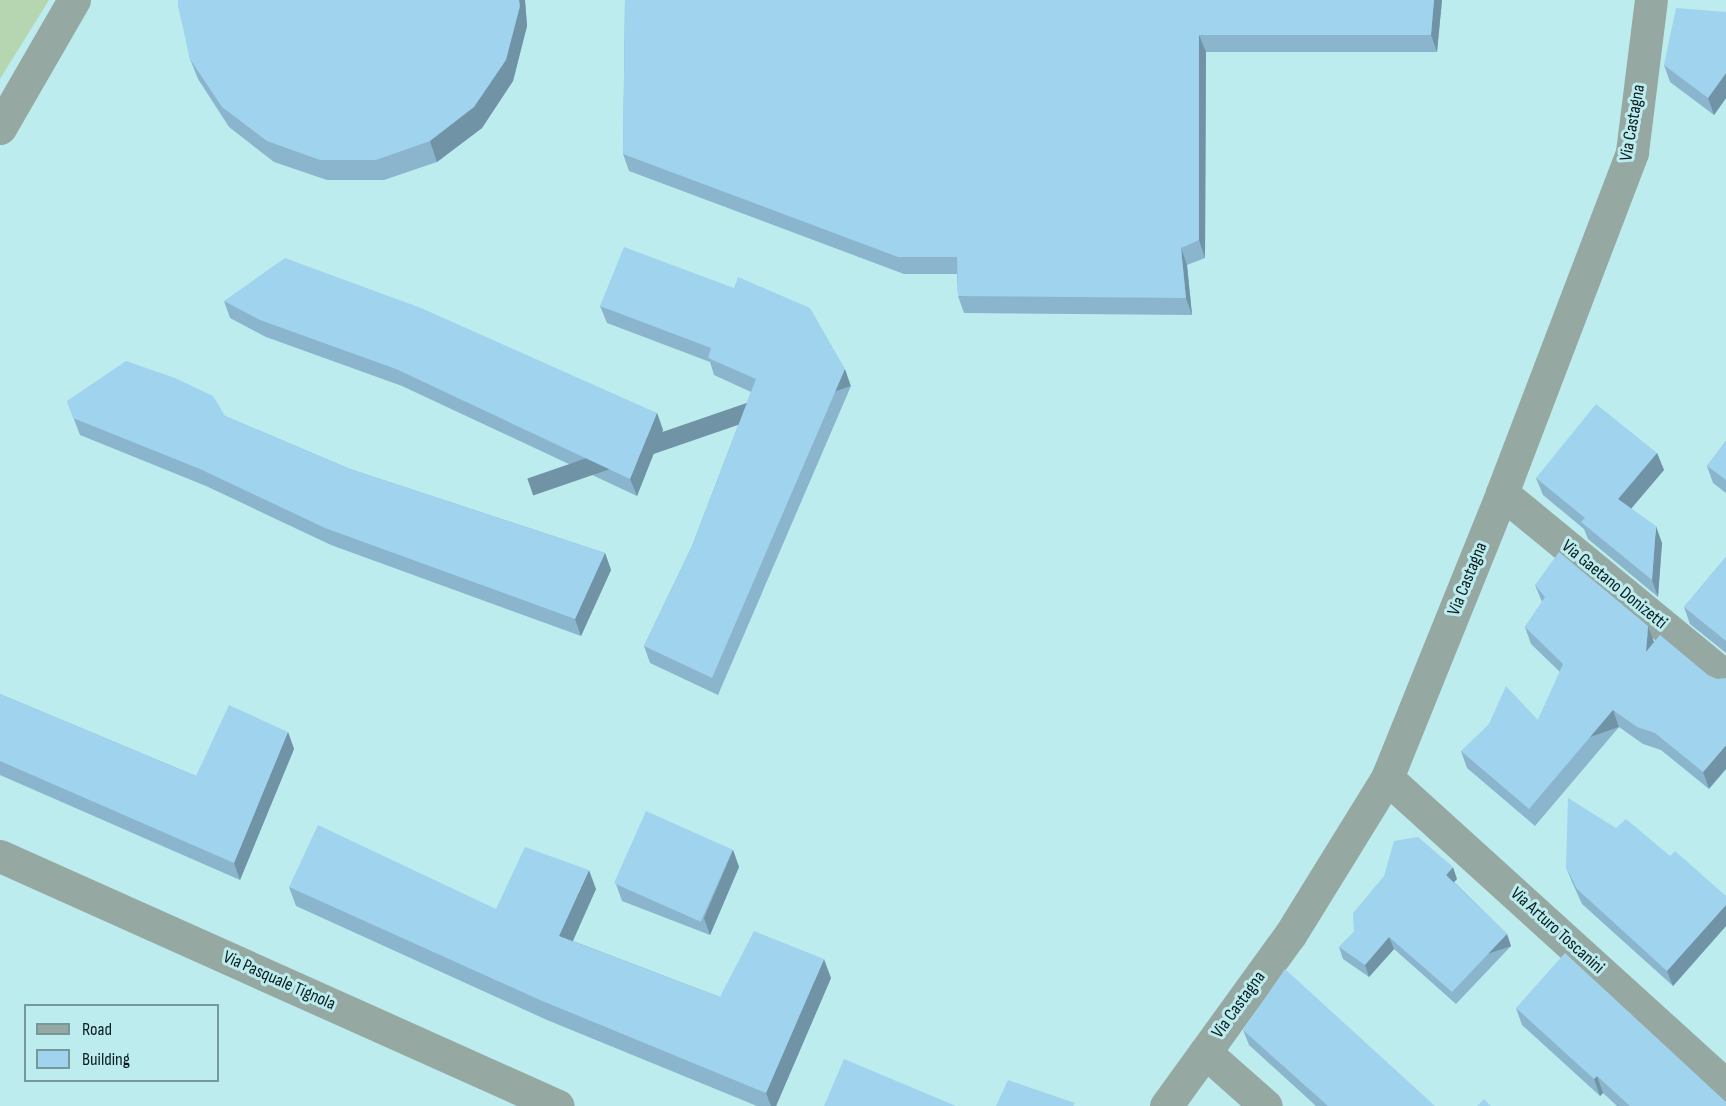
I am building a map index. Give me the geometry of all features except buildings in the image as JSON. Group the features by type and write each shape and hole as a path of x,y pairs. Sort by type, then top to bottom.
{"street":[{"path":"0,128 74,0"},
{"name":"Via Castagna","path":"1166,1106 1290,935 1387,778 1502,493 1632,152 1651,0"},
{"name":"Via Gaetano Donizetti","path":"1502,493 1726,677"},
{"name":"Via Arturo Toscanini","path":"1387,778 1726,1085"},
{"name":"Via Pasquale Tignola","path":"0,856 558,1106"},
{"path":"1205,1052 1266,1106"}],"green space":[{"path":"0,0 49,0 0,79"}]}
